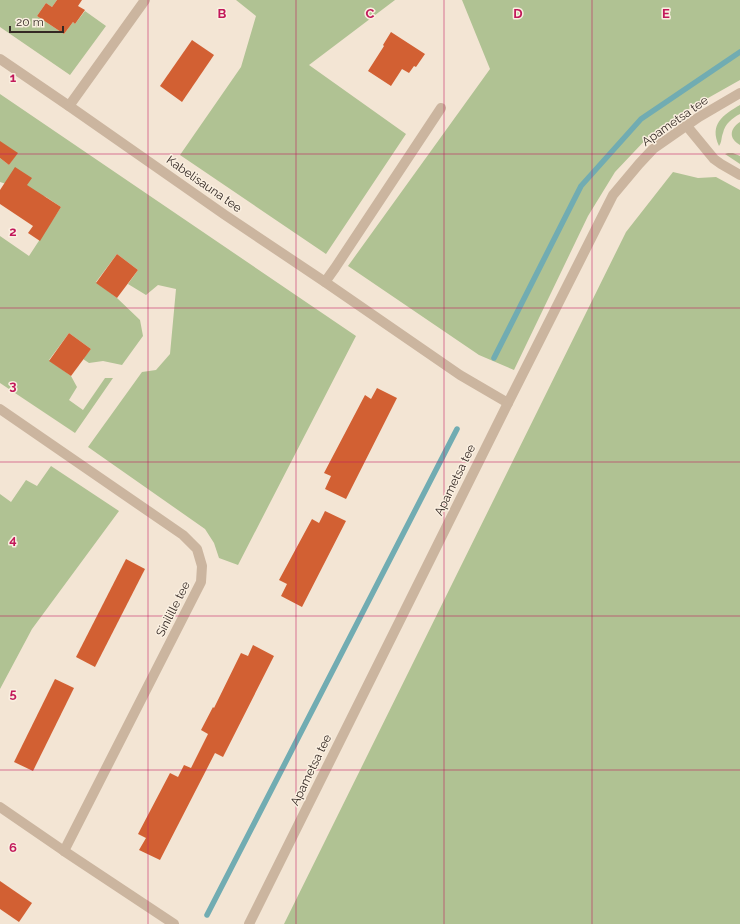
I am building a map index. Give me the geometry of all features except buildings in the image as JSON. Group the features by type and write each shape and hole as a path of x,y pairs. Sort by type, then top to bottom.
{"street":[{"path":"69,106 145,0"},
{"name":"Kabelisauna tee","path":"0,59 460,375 508,403"},
{"name":"Apametsa tee","path":"249,924 613,195 653,149 686,125 740,93"},
{"path":"325,282 441,108"},
{"path":"686,125 714,159 740,175"},
{"name":"Sinilille tee","path":"0,409 183,534 196,549 202,566 201,582 64,851"},
{"path":"0,807 174,924"}],"green space":[{"path":"0,0 57,0 52,7 46,3 37,16 64,34 73,22 75,24 85,11 106,26 70,75 0,27"},
{"path":"236,0 395,0 309,65 406,134 326,254 180,155 241,67 256,16"},
{"path":"462,0 740,0 740,80 685,111 650,135 615,172 588,216 514,370 479,355 348,266 490,69"},
{"path":"0,94 356,336 238,565 219,558 214,543 205,529 88,447 142,372 156,370 170,354 176,289 158,285 146,295 128,284 138,270 117,254 96,282 117,298 140,320 143,336 122,365 103,361 89,363 83,359 91,349 69,333 49,360 71,376 77,387 69,400 83,410 105,378 113,378 75,433 0,383 0,236 29,256 61,207 46,197 0,182 0,158 9,165 17,153 0,150"},
{"path":"740,105 740,114 727,124 719,146 716,138 716,132 719,121"},
{"path":"740,122 740,145 736,143 732,137 732,131"},
{"path":"733,153 740,156 740,164 725,154"},
{"path":"673,172 698,178 716,177 740,190 740,924 284,924 626,232"},
{"path":"51,466 119,511 32,629 0,689 0,494 11,502 26,480 37,486"}],"waterway":[{"path":"494,358 581,186 641,119 740,52"},
{"path":"207,915 457,429"}]}
